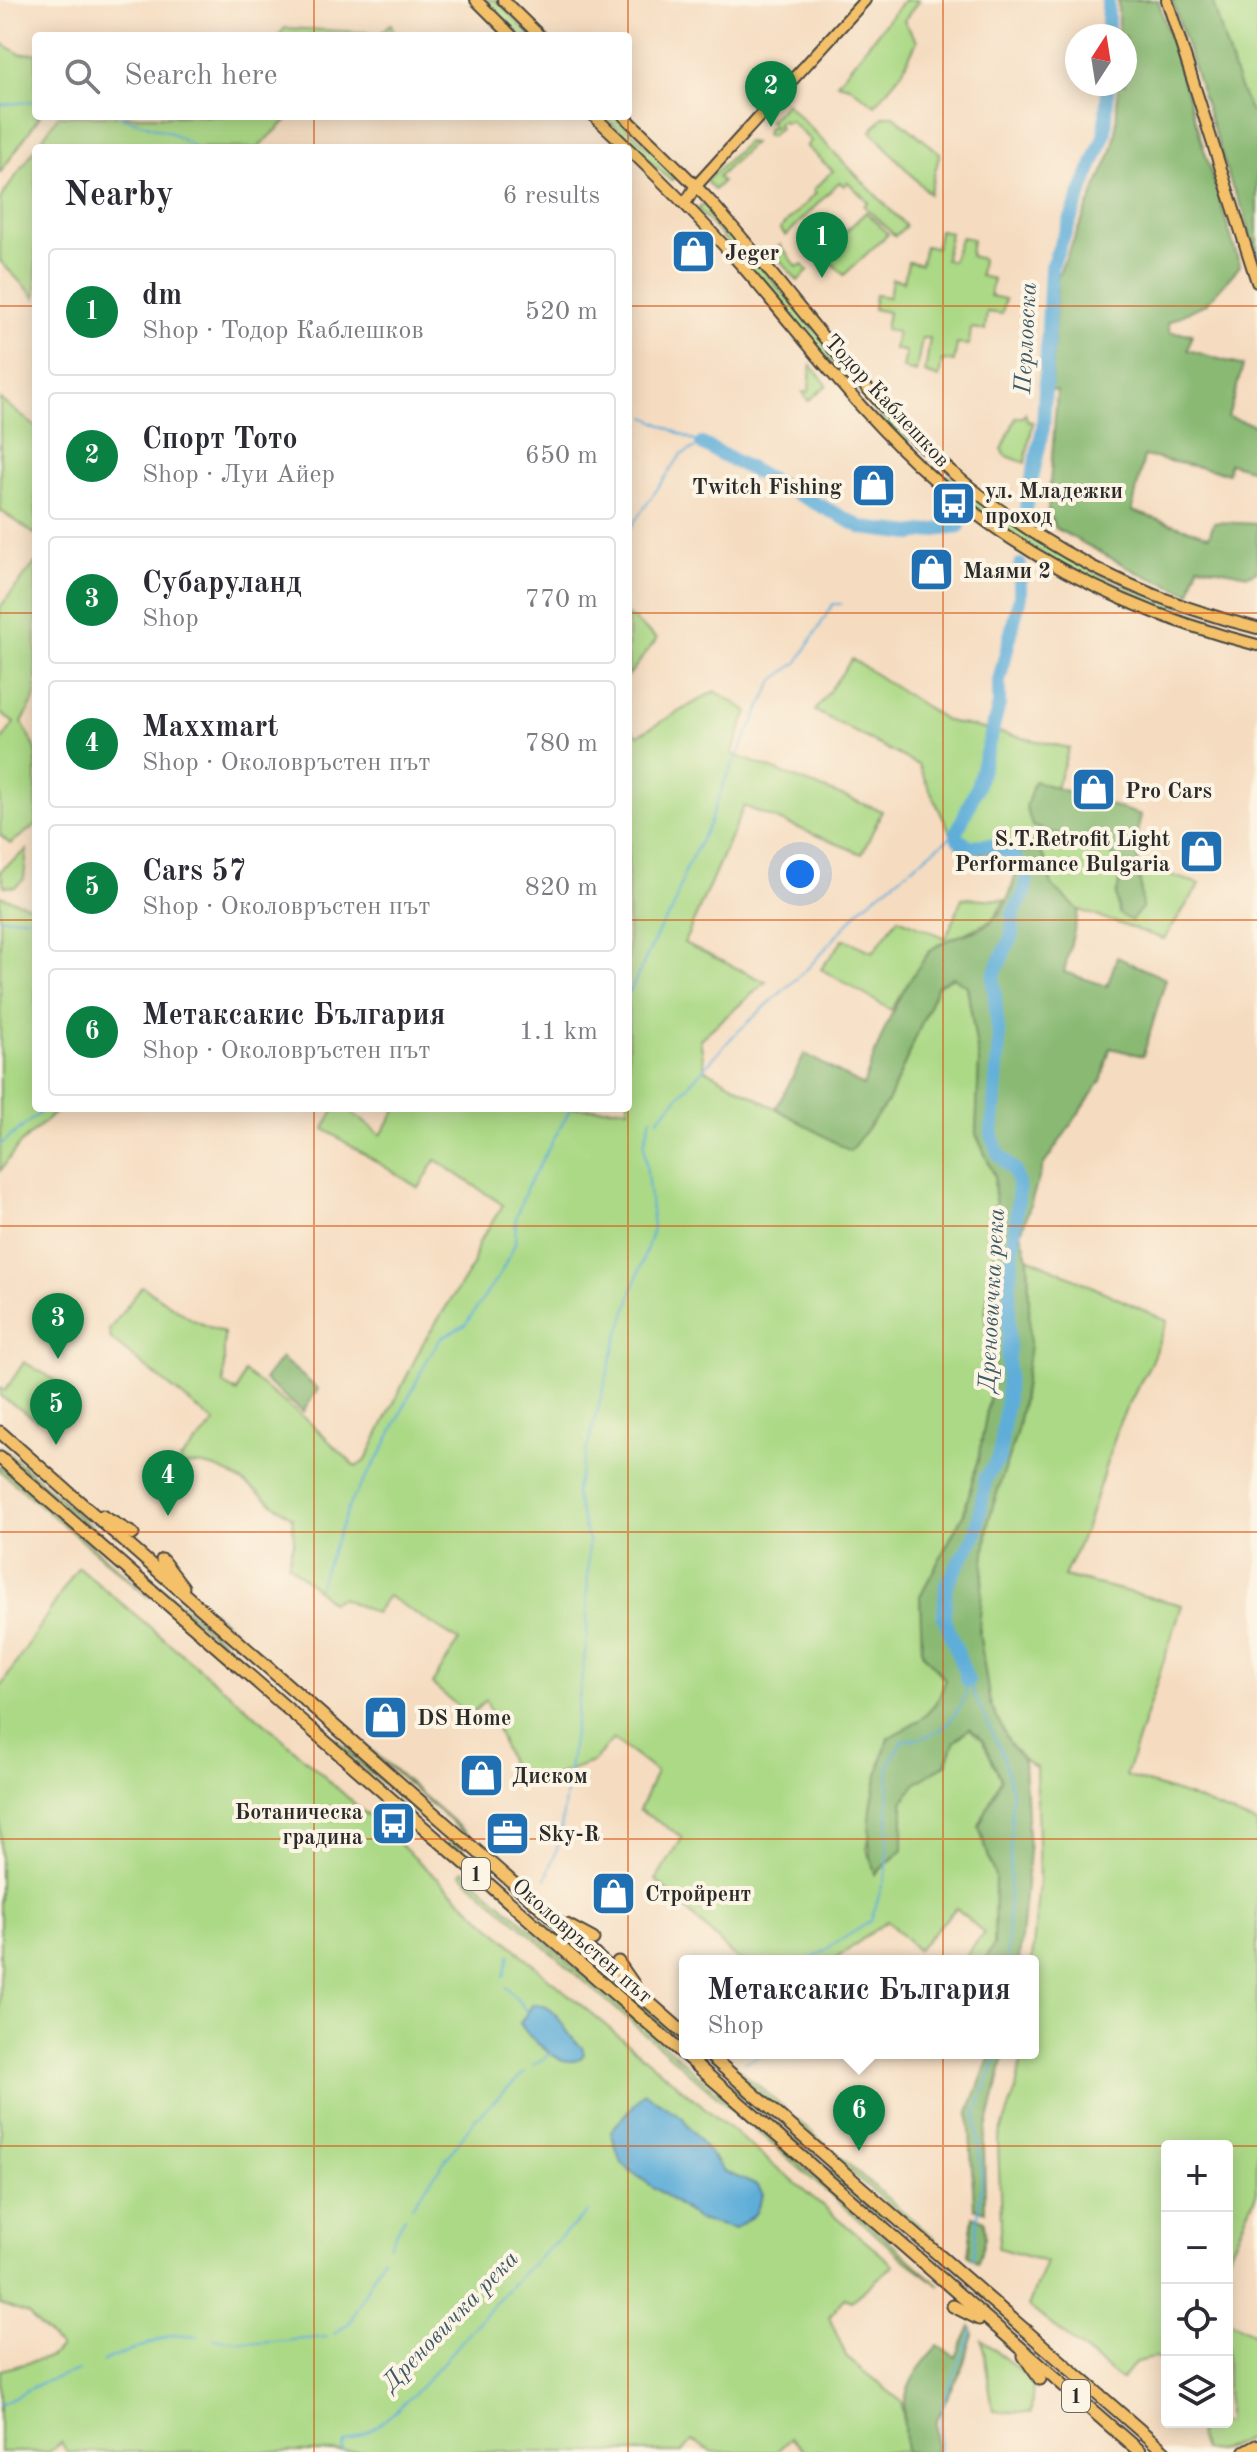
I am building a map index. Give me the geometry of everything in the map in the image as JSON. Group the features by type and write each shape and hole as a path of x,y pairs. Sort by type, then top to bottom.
{"highway":[{"name":"Околовръстен път","path":"0,1432 679,2029"},
{"name":"Околовръстен път","path":"0,1458 679,2051"},
{"path":"77,1501 133,1534"},
{"path":"162,1560 203,1613"},
{"path":"549,1915 593,1939"},
{"path":"618,1962 643,1999"},
{"name":"Околовръстен път","path":"688,2059 1140,2452"},
{"name":"1","path":"714,2059 1165,2452"},
{"path":"1011,2305 1027,2332"},
{"path":"953,2306 994,2326"},
{"path":"1012,2340 1040,2379"},
{"path":"1098,2393 1123,2405"}],"main road":[{"path":"476,0 508,32"},
{"path":"503,0 536,32"},
{"path":"685,204 695,187 865,0"},
{"path":"1167,0 1257,282"},
{"name":"Тодор Каблешков","path":"598,120 623,144"},
{"name":"Тодор Каблешков","path":"628,120 695,187 902,424 973,490 1035,535 1095,569 1171,603 1257,628"},
{"name":"Тодор Каблешков","path":"632,153 685,204 903,451 987,522 1045,560 1105,592 1182,624 1257,645"},
{"path":"1244,2452 1257,2445"}],"green space":[{"path":"485,0 496,0 528,32 517,32"},
{"path":"904,0 919,0 904,21 917,41 902,72 875,105 849,86 837,83"},
{"path":"1118,0 1158,0 1240,266 1207,303 1168,322 1170,332 1192,334 1188,350 1243,366 1228,417 1257,426 1257,471 1229,463 1228,473 1144,456 1132,511 1209,536 1214,522 1257,524 1257,571 1248,575 1198,565 1190,593 1137,572 1055,528 1048,511 1057,391 1051,390 1057,278 1111,154 1116,133 1118,96 1137,96 1137,24 1118,24"},
{"path":"1172,0 1257,0 1257,264 1245,214"},
{"path":"1172,0 1212,0 1244,98 1257,118 1257,264 1245,214 1232,187"},
{"path":"391,24 394,32 381,32"},
{"path":"285,28 361,32 282,32"},
{"path":"0,42 20,54 32,53 32,120 37,120 0,173"},
{"path":"786,103 906,226 895,236 864,206 868,202 848,182 844,186 839,182 786,236 780,229 833,171 806,146 811,141 789,120 785,123 782,120 777,125 780,128 769,137 766,135 768,127 774,127 769,121"},
{"path":"884,116 894,116 940,153 929,194 871,131"},
{"path":"55,120 287,120 262,144 38,144"},
{"path":"608,120 619,120 677,175 671,181"},
{"path":"747,142 753,143 718,177 722,182 714,190 706,181"},
{"path":"32,153 32,294 0,261 0,199"},
{"path":"705,203 910,439 904,445 698,209"},
{"path":"866,212 888,234 844,275 822,254"},
{"path":"939,230 950,232 945,260 952,261 961,237 972,239 970,256 982,259 980,276 993,279 990,296 1005,299 1002,314 987,312 985,330 971,328 969,345 957,344 954,362 942,360 939,378 925,373 930,338 922,338 916,372 903,369 906,352 894,349 897,332 885,330 888,312 873,309 875,295 889,297 892,279 904,281 908,262 921,264 925,246 936,248"},
{"path":"780,245 797,267 802,264 808,271 798,281 773,252"},
{"path":"811,365 827,385 808,401 803,392 809,392"},
{"path":"0,399 32,424 32,532 0,510"},
{"path":"1025,413 1028,421 1033,422 1025,463 1004,455 1002,450 1016,417 1023,417"},
{"path":"947,475 1018,528 1093,571 1173,606 1257,632 1257,641 1164,614 1096,583 1042,553 991,519 942,481"},
{"path":"32,567 32,704 22,723 32,742 32,828 10,844 0,835 0,743 14,723 0,713 0,607"},
{"path":"632,618 657,639 632,671"},
{"path":"852,659 947,721 1069,748 1056,788 1034,781 1032,826 1110,852 1123,870 1117,895 1141,873 1140,866 1200,884 1164,939 1079,910 1052,886 1045,860 1024,842 1016,865 1003,855 959,851 918,765 815,711"},
{"path":"715,691 748,711 732,754 882,811 862,854 744,806 684,943 766,982 700,1039 705,1069 850,1150 889,1100 938,985 953,977 967,986 979,1062 976,1134 994,1174 997,1239 985,1313 992,1382 979,1456 964,1513 920,1596 922,1652 945,1679 931,1710 888,1739 867,1849 876,1874 903,1849 903,1801 916,1783 946,1764 955,1741 969,1728 983,1741 1001,1779 979,1826 995,1877 994,1945 988,1955 966,1955 984,1933 956,1908 917,1950 887,1921 841,1955 733,1955 656,1880 683,1837 639,1810 656,1772 613,1739 593,1762 519,1788 486,1700 469,1716 432,1684 459,1641 388,1596 375,1613 341,1598 331,1602 288,1564 294,1541 292,1517 226,1472 198,1464 183,1466 180,1460 215,1423 111,1339 109,1330 142,1286 193,1320 224,1333 224,1384 237,1392 244,1372 307,1420 356,1467 366,1460 423,1343 473,1265 478,1244 503,1205 436,1160 419,1188 324,1129 333,1112 351,1112 381,1135 395,1112 632,1112 632,730 638,735"},
{"path":"1034,781 1141,815 1138,850 1142,908 1131,921 1119,914 1116,895 1123,870 1110,852 1032,826 1026,807"},
{"path":"1024,842 1035,844 1045,860 1052,886 1079,910 1064,972 1107,986 1117,957 1166,979 1143,1056 1110,1048 1102,1079 1043,1166 1021,1233 1028,1257 1030,1345 1018,1427 989,1519 979,1631 990,1704 1011,1746 1024,1761 1029,1851 1020,1955 988,1955 994,1945 995,1877 979,1826 1001,1779 983,1741 970,1728 955,1741 946,1764 916,1783 903,1801 903,1849 875,1874 869,1841 874,1789 888,1738 924,1716 942,1691 945,1679 922,1652 920,1596 964,1513 979,1456 992,1382 985,1313 997,1239 994,1174 976,1134 979,1062 967,986 953,977 938,985 889,1100 850,1151 776,1108 805,1054 863,1086 890,1017 917,969 934,948 986,925 1001,911 1010,892"},
{"path":"27,850 24,879 15,887 4,886 0,871"},
{"path":"0,896 32,907 32,1112 56,1112 20,1144 0,1171"},
{"path":"962,898 1005,900 992,920 930,950 891,1010 821,969 844,939 873,952 898,918 946,938"},
{"path":"1028,1257 1167,1321 1151,1362 1120,1421 1085,1531 1064,1576 1182,1605 1126,1776 1188,1796 1257,1824 1257,2192 1233,2246 1233,2140 1161,2140 1161,2361 1157,2357 1136,2362 1121,2380 1028,2306 1046,2262 998,2248 1001,2221 998,2141 1016,2089 1022,2059 1039,2059 1039,1955 1033,1955 1039,1880 1036,1767 1014,1749 998,1722 987,1690 981,1654 981,1580 989,1519 1015,1438 1027,1363"},
{"path":"281,1358 318,1389 303,1412 264,1380"},
{"path":"24,1362 62,1384 37,1420 0,1396 0,1388 5,1391"},
{"path":"0,1446 679,2039 679,2043 0,1450"},
{"path":"0,1466 138,1586 149,1598 0,1471"},
{"path":"78,1567 266,1724 545,1975 894,2265 851,2301 844,2298 829,2317 847,2358 902,2402 906,2452 805,2452 791,2438 776,2452 713,2452 692,2441 683,2452 67,2452 61,2442 49,2452 0,2452 0,2370 51,2357 60,2347 28,2314 0,2304 0,1688"},
{"path":"211,1610 542,1899 529,1891"},
{"path":"463,1870 940,2286 905,2260 460,1873"},
{"path":"698,2059 702,2059 886,2219 883,2222"},
{"path":"721,2059 727,2059 929,2234 955,2262"},
{"path":"989,2059 1004,2059 984,2142 985,2212 974,2208 969,2112"},
{"path":"973,2216 984,2221 985,2237 978,2263 968,2254"},
{"path":"1233,2323 1257,2337 1257,2432 1218,2450 1203,2450 1199,2428 1233,2428"},
{"path":"970,2326 973,2334 961,2371 936,2419 936,2452 906,2452 904,2407 910,2384 938,2346 956,2357"},
{"path":"982,2339 1033,2382 1031,2413 993,2411"}],"water":[{"path":"533,2004 542,2005 555,2014 582,2047 584,2054 577,2060 569,2061 540,2046 520,2023"},
{"path":"644,2092 682,2117 723,2171 758,2186 763,2195 755,2214 735,2229 699,2220 621,2163 611,2131"}],"waterway":[{"name":"Перловска","path":"1108,0 1108,24"},
{"name":"Перловска","path":"1026,506 1043,428 1051,268 1105,134 1107,96"},
{"path":"0,105 32,101"},
{"path":"131,120 171,133 189,144"},
{"path":"646,417 701,444"},
{"name":"Перловска","path":"632,525 681,455 702,444"},
{"name":"Перловска","path":"702,444 863,528 912,534 959,526"},
{"name":"Дреновичка река","path":"968,1681 944,1617 946,1585 976,1534 986,1477 999,1458 1007,1398 1010,1277 1019,1189 1015,1172 998,1153 992,1136 999,1041 993,977 1012,935 1013,914 1024,894 1027,875 1010,854 987,845 969,847 958,839 957,832 977,787 999,705 999,681 1020,596 1020,565"},
{"path":"632,988 661,926 672,912 686,868 709,825 723,785 774,680 798,662 833,604 841,604"},
{"path":"658,1119 734,1035 809,967 864,905 957,832"},
{"name":"Перловска","path":"0,918 32,917"},
{"path":"0,1145 41,1112"},
{"path":"318,1587 351,1501 382,1452 429,1356 442,1337 465,1325 500,1274 515,1244 516,1217 527,1187 569,1112"},
{"path":"546,1879 559,1843 587,1639 588,1541 575,1493 617,1339 653,1229 644,1144 651,1118"},
{"name":"Дреновичка река","path":"817,1955 871,1921 887,1870 889,1764 903,1740 928,1736 947,1724 960,1706 968,1681"},
{"path":"968,1682 1004,1758 1012,1793 1007,1955"},
{"path":"504,1976 510,1954"},
{"path":"506,1987 527,2011"},
{"path":"533,2065 552,2053"},
{"name":"Дреновичка река","path":"746,2062 753,2059"},
{"path":"973,2259 982,2183 976,2112 996,2059"},
{"path":"412,2206 476,2118 525,2072"},
{"name":"Дреновичка река","path":"344,2452 345,2442 365,2434 408,2400 514,2282 588,2212"},
{"path":"389,2245 405,2217"},
{"path":"334,2334 350,2322 383,2257"},
{"path":"939,2452 942,2406 972,2330"},
{"path":"102,2362 172,2335 198,2337"},
{"path":"214,2339 260,2343 327,2337"},
{"path":"0,2404 43,2382 79,2371"}],"place":[{"name":"Спорт Тото","path":"771,127"},
{"name":"Jeger","path":"694,252"},
{"name":"dm","path":"822,278"},
{"name":"Twitch Fishing","path":"873,486"},
{"name":"ул. Младежки проход","path":"954,503"},
{"name":"Маями 2","path":"932,570"},
{"name":"Pro Cars","path":"1094,790"},
{"name":"S.T.Retrofit Light Performance Bulgaria","path":"1201,851"},
{"name":"Субаруланд","path":"58,1359"},
{"name":"Cars 57","path":"56,1445"},
{"name":"Maxxmart","path":"168,1516"},
{"name":"DS Home","path":"386,1717"},
{"name":"Диском","path":"481,1775"},
{"name":"Ботаническа градина","path":"394,1824"},
{"name":"Sky-R","path":"507,1833"},
{"name":"Стройрент","path":"614,1893"},
{"name":"Метаксакис България","path":"859,2151"}]}
